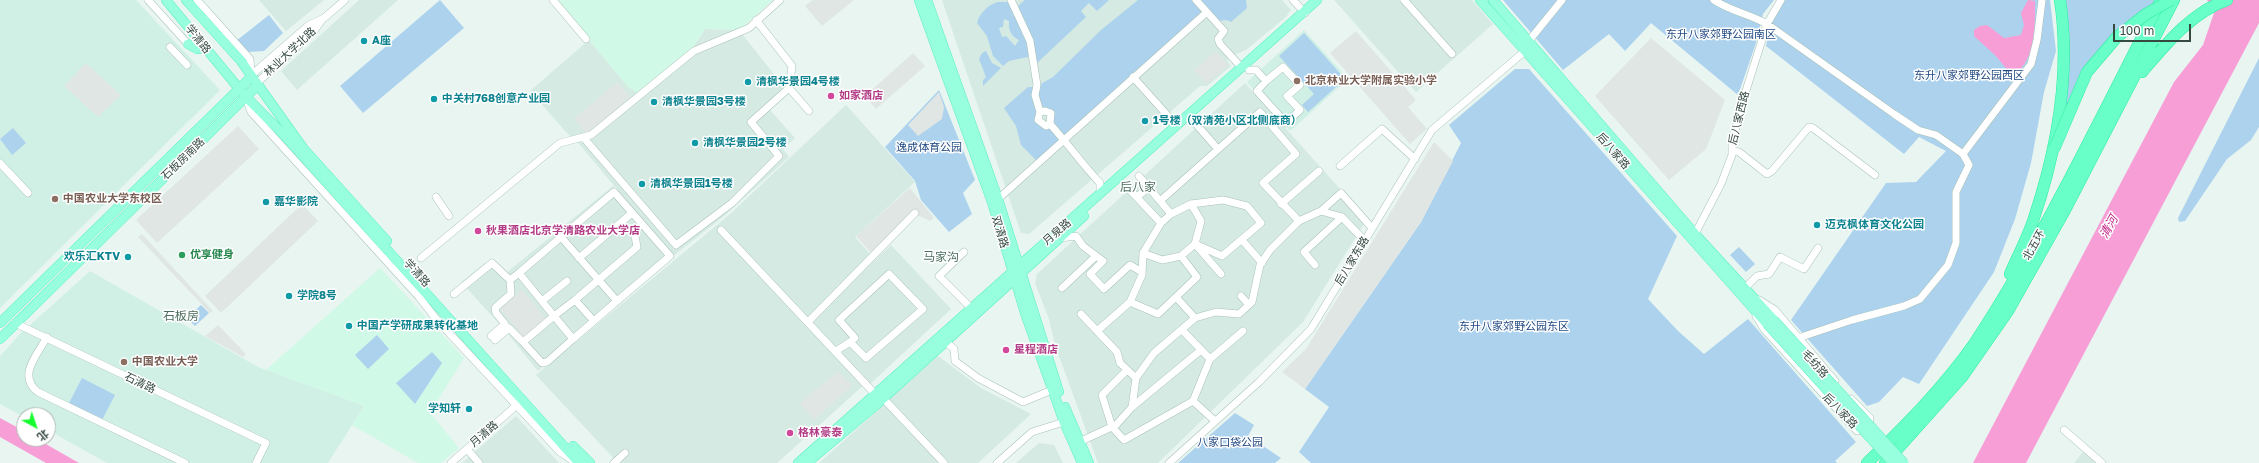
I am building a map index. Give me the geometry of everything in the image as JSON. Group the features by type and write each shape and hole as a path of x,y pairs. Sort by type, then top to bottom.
{"highway":[{"path":"2054,149 2064,73 2064,44 2060,0"},
{"name":"北五环","path":"1867,463 1944,382 1973,344 2024,262 2161,0"},
{"path":"1997,306 2034,220 2054,149 2087,72 2117,37 2146,14 2172,0"},
{"name":"北五环","path":"1885,463 1962,377 1984,347 2034,267 2130,86 2167,14 2172,0"},
{"path":"2130,86 2181,30 2211,6 2228,0"}],"main road":[{"name":"学清路","path":"166,0 204,48 246,97 256,106 578,463"},
{"name":"学清路","path":"186,0 241,61 257,86 286,123 303,148 574,448 590,463"},
{"name":"双清路","path":"919,0 992,202 1013,276 1052,390 1082,463"},
{"name":"双清路","path":"926,0 998,199 1062,400 1089,463"},
{"name":"月泉路","path":"1021,269 1060,238 1245,69 1317,0"},
{"name":"月泉路","path":"798,463 946,342 1100,194 1177,126 1307,16 1322,0"},
{"name":"后八家路","path":"1480,0 1771,322"},
{"name":"后八家路","path":"1493,0 1695,234 1745,288 1750,299"},
{"path":"188,44 197,49 204,48"},
{"name":"石板房南路","path":"0,323 252,77"},
{"name":"石板房南路","path":"0,339 15,322 257,86"},
{"path":"329,198 340,199"},
{"name":"月泉路","path":"807,463 971,308 1013,276"},
{"name":"毛纺路","path":"1771,322 1893,463"},
{"name":"毛纺路","path":"1771,322 1904,463"}],"street":[{"name":"学清路","path":"148,0 188,44"},
{"name":"学清路","path":"198,0 250,59 252,77"},
{"name":"林业大学北路","path":"257,86 260,81 314,31 324,18 345,0"},
{"path":"553,0 586,39"},
{"path":"421,258 560,143 591,135 694,51 749,28 756,20 780,0"},
{"path":"1011,0 1030,41 1037,85 1035,95 1040,112 1038,120 1046,126 1050,124"},
{"path":"1196,0 1224,32 1218,39 1220,44 1245,69 1256,70 1266,81"},
{"path":"1293,0 1304,13"},
{"path":"1404,0 1452,54"},
{"path":"1528,42 1562,0"},
{"path":"1714,0 1726,8 1755,17 1767,24 1918,130 1936,135 1963,154 1968,165 1956,192 1956,243 1948,265 1920,299 1904,306 1852,320 1798,338"},
{"name":"后八家西路","path":"1695,234 1721,184 1732,150 1744,97 1767,24 1782,0"},
{"path":"1963,154 2031,64 2037,40 2042,0"},
{"path":"998,199 1063,139 1207,12"},
{"name":"林业大学北路","path":"252,77 256,71 309,25 324,18"},
{"path":"583,137 676,245 732,203 779,156 751,122 789,88 792,66 756,20"},
{"path":"170,47 187,65"},
{"name":"后八家东路","path":"1169,463 1259,382 1311,329 1432,130 1525,51"},
{"path":"1283,67 1300,85 1287,96 1300,110 1286,123 1257,91 1266,81 1283,67"},
{"path":"1133,77 1177,126"},
{"path":"789,88 809,111"},
{"name":"学清路","path":"246,97 251,112 419,297 437,320 560,452 578,463"},
{"path":"1040,112 1045,111 1051,113 1050,124 1084,161 1100,183 1100,194"},
{"path":"1160,201 1217,148 1260,112 1296,154 1263,183 1281,204 1299,221"},
{"path":"1196,124 1217,148"},
{"path":"1732,150 1739,152 1767,174 1772,171 1809,127 1813,128 1875,175"},
{"path":"1340,166 1382,129 1414,159"},
{"path":"0,163 28,193"},
{"path":"1281,204 1319,171"},
{"path":"1139,176 1171,214"},
{"path":"1127,187 1161,223"},
{"path":"1137,197 1149,187"},
{"path":"454,294 492,263 510,280 511,294 495,308 496,313 505,324 493,338 509,328 542,363 547,362 670,256 614,192 510,280"},
{"path":"1132,407 1136,378 1154,353 1195,318 1216,312 1239,314 1249,305 1252,302 1262,263 1270,250 1299,221 1321,211 1341,193 1372,228"},
{"path":"436,197 449,216"},
{"path":"1097,331 1130,302 1142,272 1143,253 1161,223 1171,214 1192,204 1223,200 1247,206 1261,223 1222,256 1194,244"},
{"path":"1143,253 1162,260 1181,256 1194,244 1201,221 1192,204"},
{"path":"1321,211 1342,217 1364,240"},
{"path":"579,258 632,212"},
{"path":"808,322 915,213"},
{"path":"1315,265 1304,252 1342,217"},
{"path":"523,342 637,247 634,231 642,224"},
{"path":"721,230 944,463"},
{"path":"1060,238 1076,236 1083,246 1103,261 1090,274 1104,289 1130,264 1142,272"},
{"path":"561,237 617,301"},
{"path":"1242,240 1262,263"},
{"path":"1194,244 1221,274"},
{"path":"1745,288 1756,276 1769,274 1780,257 1804,269 1818,248"},
{"path":"964,252 940,276 971,308"},
{"path":"1062,288 1096,256"},
{"path":"1130,302 1158,314 1197,277 1181,256"},
{"path":"519,273 573,339"},
{"path":"836,351 854,338 839,320 889,274 923,309 866,358 850,342"},
{"path":"542,301 567,281"},
{"path":"1241,296 1249,305"},
{"path":"1176,297 1195,318"},
{"name":"后八家路","path":"1750,299 1775,310 1798,338 1870,418 1868,429 1857,431 1764,329 1750,299"},
{"path":"574,300 593,320 595,320"},
{"path":"1080,314 1117,352 1120,363 1136,378"},
{"name":"石清路","path":"15,322 266,443 256,463"},
{"path":"1182,330 1210,359"},
{"path":"1128,370 1102,395 1112,427 1124,440 1193,401 1210,359 1243,331"},
{"path":"47,337 31,365 27,378 31,387 38,392 185,463"},
{"path":"946,342 954,348 956,362 978,378 1023,402 1052,390"},
{"path":"1079,442 1116,425 1132,407 1202,350"},
{"path":"1193,401 1215,421"},
{"name":"月清路","path":"451,463 517,405"},
{"path":"997,463 1032,432 1064,422"},
{"path":"2064,430 2102,463"},
{"path":"467,449 479,463"},
{"path":"614,463 625,453"}],"shaded area":[{"name":"中国农业大学东校区","path":"0,0 136,0 220,90 0,308"},
{"path":"259,0 324,0 286,31"},
{"path":"359,0 398,0 297,90 281,71"},
{"path":"556,0 773,0 739,30 705,29 693,47 638,93 629,88"},
{"path":"813,0 854,0 822,26 805,6"},
{"path":"942,0 1282,0 1291,10 1286,17 1246,50 1232,56 1227,61 1231,66 1207,86 1200,86 1029,234 1021,233"},
{"path":"1334,0 1472,0 1493,24 1416,92"},
{"path":"705,29 739,30 788,92 770,110 795,138 783,149 789,157 723,217 673,256 580,145 566,132 530,91 589,40 629,88 693,47"},
{"name":"北京林业大学附属实验小学","path":"1304,30 1348,79 1290,131 1247,82"},
{"path":"1356,31 1416,100 1408,107 1427,129 1410,144 1330,53"},
{"path":"1651,38 1725,100 1706,149 1669,180 1595,96"},
{"path":"1216,51 1228,65 1206,84 1194,70"},
{"path":"913,53 925,66 876,109 865,96"},
{"path":"86,63 121,95 98,117 64,86"},
{"path":"617,82 630,97 587,134 574,119"},
{"path":"1245,83 1367,219 1303,322 1158,463 1098,463 1055,345 1049,319 1035,283 1037,274"},
{"path":"939,92 944,107 942,119 918,136 908,125"},
{"path":"846,105 915,182 855,237 870,254 803,322 865,384 777,463 618,463 536,375 729,215"},
{"path":"238,126 259,149 157,243 136,220"},
{"path":"1434,142 1453,161 1421,222 1305,389 1282,372 1306,349"},
{"path":"613,186 673,258 538,371 503,328 461,282 485,263 493,261 506,273"},
{"path":"910,188 934,218 930,221 913,213 872,254 856,236"},
{"path":"302,204 318,221 221,313 205,296"},
{"path":"142,234 213,311 210,313 138,237"},
{"path":"891,245 951,309 870,384 811,320"},
{"path":"380,268 464,358 430,413 459,448 441,463 418,463 352,425 364,406 266,370"},
{"name":"中国农业大学","path":"90,271 258,367 364,406 328,463 107,463 56,434 56,407 16,407 16,413 0,404 0,356 20,334"},
{"path":"522,290 546,319 524,337 500,309"},
{"path":"218,325 246,354 243,357 205,336"},
{"path":"938,356 981,388 1031,414 978,463 819,463"},
{"path":"838,371 852,386 814,420 800,403"},
{"path":"516,416 559,463 462,463"},
{"path":"1039,443 1054,445 1063,463 1016,463"},
{"path":"2083,452 2096,463 2074,463"}],"green space":[{"path":"440,0 464,28 363,113 340,86"},
{"path":"1025,0 1109,0 1097,11 1089,3 1081,11 1086,17 1037,63 1032,41 1018,6"},
{"path":"1138,0 1192,0 1202,11 1066,136 1054,123 1054,114 1042,110 1038,101 1039,85 1053,77 1101,30"},
{"path":"1199,0 1246,0 1247,8 1231,22 1227,20 1217,21"},
{"name":"东升八家郊野公园南区","path":"1503,0 1774,0 1763,14 1756,43 1738,95 1651,23 1625,51 1609,34 1563,70"},
{"name":"东升八家郊野公园西区","path":"1784,0 2050,0 2056,51 2044,92 2031,163 2015,219 1994,272 1919,384 1903,377 1879,402 1867,406 1791,320 1886,183 1916,182 1946,151 1919,137 1904,154 1766,46 1772,19"},
{"path":"2064,0 2156,0 2153,6 2133,20 2065,111"},
{"path":"1008,2 1014,11 1011,17 1014,13 1026,42 1030,42 1032,56 1009,61 1003,66 993,56 987,36 977,23 982,13 994,3","holes":["1004,19 1009,21 1011,32 1014,37 1019,40 1015,46 1006,36 1002,37 999,28 1003,27"]},
{"path":"269,15 283,33 264,51 247,52 236,41"},
{"path":"1304,33 1345,79 1308,112 1302,105 1314,94 1279,56"},
{"path":"986,51 992,63 1001,68 983,86 983,80 986,77 979,59 982,53"},
{"path":"2259,58 2259,127 2251,140 2227,159 2185,221 2179,222 2178,218"},
{"name":"东升八家郊野公园东区","path":"1515,69 1529,69 1677,236 1648,299 1678,331 1704,354 1748,319 1856,442 1835,461 1837,463 1311,463 1299,452 1329,407 1305,389 1421,222 1461,143 1449,125"},
{"path":"1028,87 1033,87 1039,112 1037,121 1039,126 1049,128 1060,140 1037,161 1021,145 1016,126 1004,108"},
{"name":"逸成体育公园","path":"939,90 975,180 963,193 972,214 949,232 921,200 915,181 885,147"},
{"path":"13,128 26,143 12,155 0,139"},
{"path":"1739,247 1755,264 1746,272 1730,255"},
{"path":"201,305 209,313 195,326 187,318"},
{"path":"377,335 389,349 368,369 355,355"},
{"path":"432,352 442,363 415,404 396,383"},
{"path":"82,378 115,395 102,420 69,403"},
{"name":"八家口袋公园","path":"1235,413 1254,425 1248,436 1281,458 1275,463 1178,463"}],"water":[{"path":"2028,0 2035,1 2033,41 2027,60 2014,74 2009,72 1996,56 1974,36 1974,30 1980,26 1987,25 2004,38 2021,35 2024,25 2021,13"},
{"name":"清河","path":"2207,0 2259,0 2259,23 2026,463 1973,463 2174,82 2203,45 2215,10"},
{"path":"0,418 16,427 16,446 0,437"},
{"path":"18,447 51,447 79,463 46,463"}],"place":[{"name":"A座","path":"364,41"},
{"name":"北京林业大学附属实验小学","path":"1297,81"},
{"name":"清枫华景园4号楼","path":"748,82"},
{"name":"如家酒店","path":"831,96"},
{"name":"中关村768创意产业园","path":"434,99"},
{"name":"清枫华景园3号楼","path":"654,102"},
{"name":"1号楼（双清苑小区北侧底商）","path":"1145,121"},
{"name":"清枫华景园2号楼","path":"695,143"},
{"name":"清枫华景园1号楼","path":"642,184"},
{"name":"中国农业大学东校区","path":"55,199"},
{"name":"嘉华影院","path":"266,202"},
{"name":"迈克枫体育文化公园","path":"1817,225"},
{"name":"秋果酒店北京学清路农业大学店","path":"478,231"},
{"name":"优享健身","path":"182,255"},
{"name":"欢乐汇KTV","path":"128,257"},
{"name":"学院8号","path":"289,296"},
{"name":"中国产学研成果转化基地","path":"349,326"},
{"name":"星程酒店","path":"1006,350"},
{"name":"中国农业大学","path":"124,362"},
{"name":"学知轩","path":"469,409"},
{"name":"格林豪泰","path":"790,433"}],"district":[{"name":"后八家","path":"1138,187"},
{"name":"马家沟","path":"941,257"},
{"name":"石板房","path":"181,316"}]}
